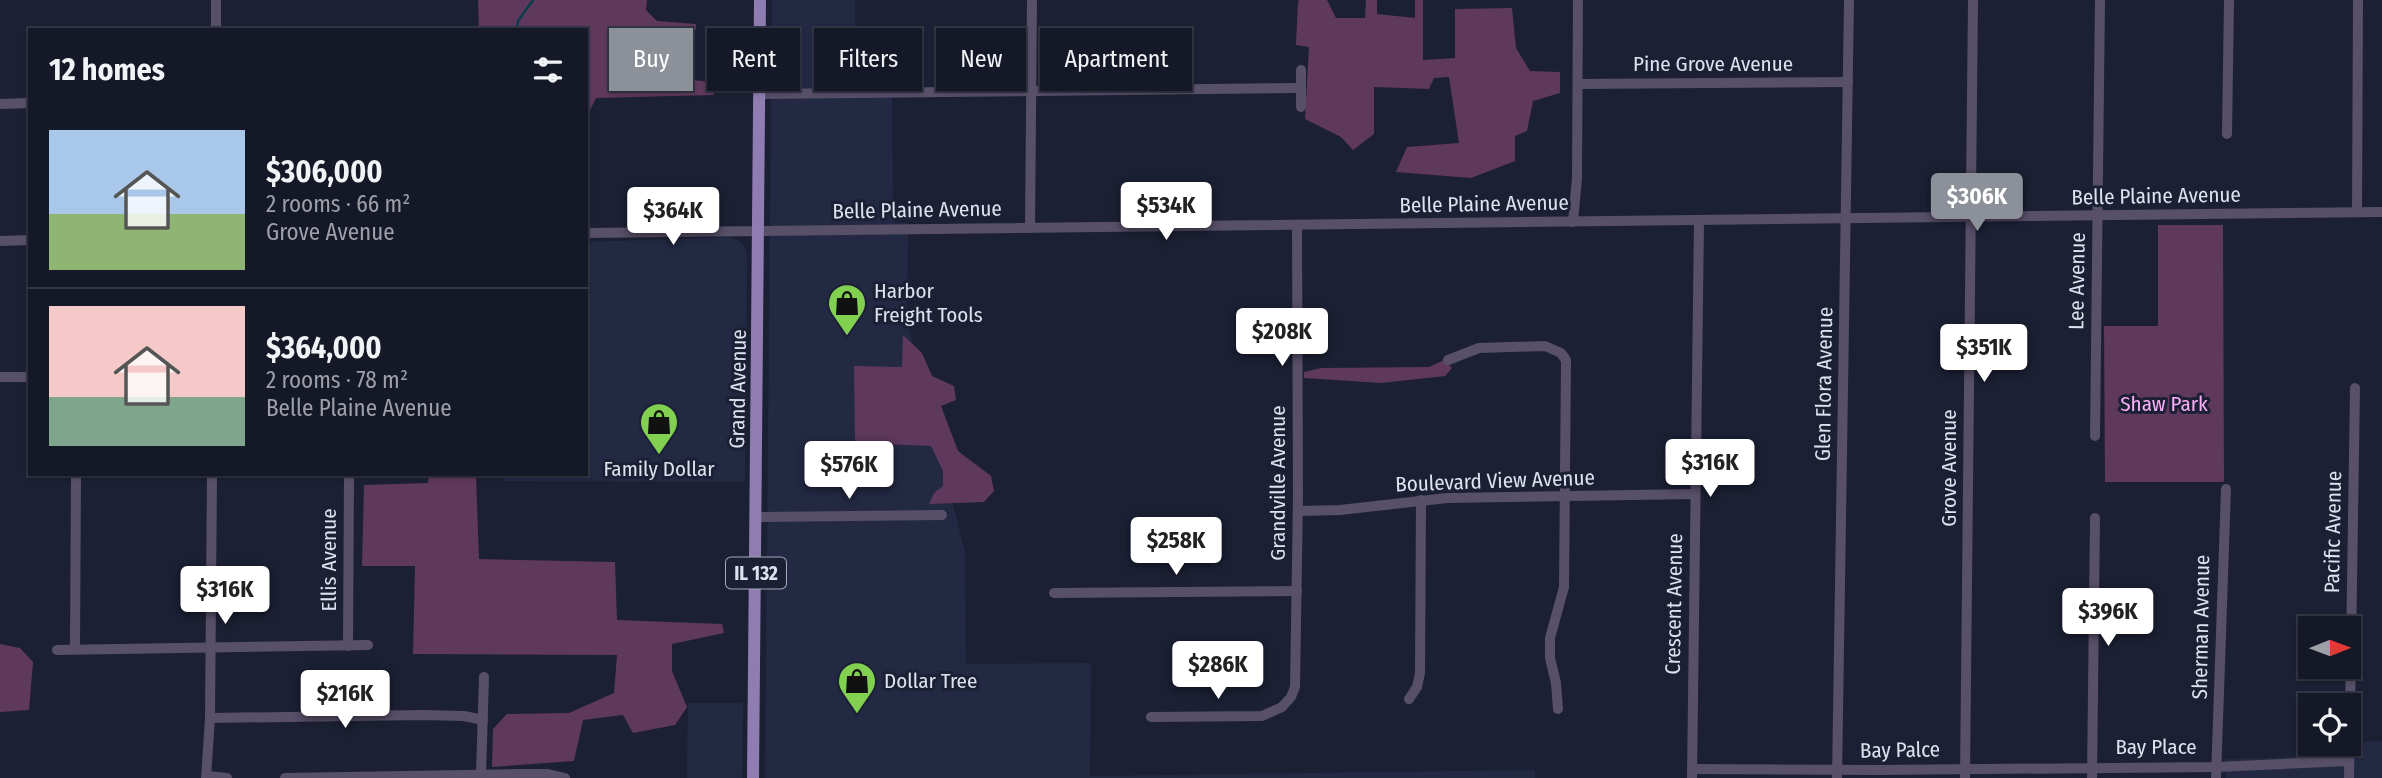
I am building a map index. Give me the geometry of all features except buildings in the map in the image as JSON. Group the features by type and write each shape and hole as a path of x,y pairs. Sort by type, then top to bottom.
{"main road":[{"name":"Grand Avenue","path":"753,778 760,0"}],"street":[{"path":"216,0 216,28"},
{"path":"1030,228 1032,0"},
{"path":"1573,222 1577,178 1578,0"},
{"name":"Glen Flora Avenue","path":"1837,774 1849,0"},
{"name":"Grove Avenue","path":"1964,773 1973,0"},
{"name":"Lee Avenue","path":"2095,436 2100,0"},
{"path":"2227,134 2229,0"},
{"path":"2357,212 2358,0"},
{"path":"1301,70 1301,107"},
{"name":"Pine Grove Avenue","path":"1578,84 1848,82"},
{"path":"760,94 1301,88"},
{"path":"0,104 28,103"},
{"name":"Belle Plaine Avenue","path":"588,233 2382,212"},
{"name":"Crescent Avenue","path":"1692,774 1699,221"},
{"name":"Grandville Avenue","path":"1151,717 1262,716 1282,707 1291,697 1296,681 1297,225"},
{"path":"0,241 28,240"},
{"path":"1448,360 1464,352 1492,347 1545,346 1561,353 1566,360 1564,587 1550,638 1558,709"},
{"path":"0,377 28,377"},
{"name":"Pacific Avenue","path":"2349,778 2355,388"},
{"path":"75,649 76,476"},
{"path":"212,476 207,777 227,778"},
{"name":"Ellis Avenue","path":"348,646 349,476"},
{"name":"Sherman Avenue","path":"2216,778 2225,489"},
{"name":"Boulevard View Avenue","path":"1298,511 1340,510 1482,496 1695,494"},
{"path":"1409,699 1417,687 1420,673 1421,500"},
{"path":"756,517 942,515"},
{"path":"2091,778 2095,518"},
{"path":"1054,593 1297,591"},
{"path":"57,650 368,645"},
{"path":"481,774 484,677"},
{"path":"210,718 423,715 464,716 483,720"},
{"name":"Bay Place","path":"1964,773 2091,766 2217,767 2348,761"},
{"name":"Bay Palce","path":"1837,774 1964,773"},
{"path":"285,778 481,774 548,774 565,778"},
{"path":"1692,774 1837,774"}],"shaded area":[{"path":"772,0 855,0 855,28 814,28 814,91 892,91 893,222 908,223 907,321 965,553 966,664 1091,663 1090,776 1535,770 1535,778 765,778 771,91 800,91 800,28 772,28"},
{"path":"727,237 738,240 745,248 745,482 503,481 503,476 588,476 588,242"},
{"path":"688,703 743,703 742,778 687,778"},
{"path":"2382,741 2382,778 2226,778 2225,759 2361,756 2361,742"}],"green space":[{"path":"478,0 647,0 646,10 657,21 696,24 696,30 609,28 609,91 693,91 693,80 707,81 707,91 714,91 714,95 596,98 588,114 588,28 479,28"},
{"path":"1300,0 1327,0 1336,18 1365,18 1366,0 1377,0 1377,14 1415,18 1415,0 1423,0 1423,60 1455,58 1455,9 1512,8 1516,48 1530,71 1560,72 1560,93 1533,101 1527,131 1515,136 1515,161 1471,178 1396,172 1407,147 1459,143 1449,77 1434,78 1429,89 1374,87 1374,134 1353,150 1341,137 1305,119 1309,47 1296,45"},
{"name":"Shaw Park","path":"2158,225 2223,225 2224,482 2105,482 2104,326 2158,326"},
{"path":"903,335 922,353 932,376 954,386 956,400 941,406 958,451 991,476 994,491 984,502 929,504 934,493 943,486 943,471 931,446 855,443 854,366 902,367"},
{"path":"1444,360 1452,368 1445,376 1381,383 1304,378 1304,372 1321,368 1429,367"},
{"path":"429,476 476,476 479,559 615,562 617,620 722,624 724,633 672,644 672,671 687,707 675,725 633,733 623,715 583,720 574,761 492,767 493,729 507,714 569,713 614,693 617,655 413,654 415,566 362,566 364,485 428,483"},
{"path":"0,644 20,648 33,662 29,710 0,712"}],"waterway":[{"path":"517,28 518,21 533,0"}],"place":[{"name":"Harbor Freight Tools","path":"847,337"},
{"name":"Family Dollar","path":"659,456"},
{"name":"Dollar Tree","path":"857,715"}]}
